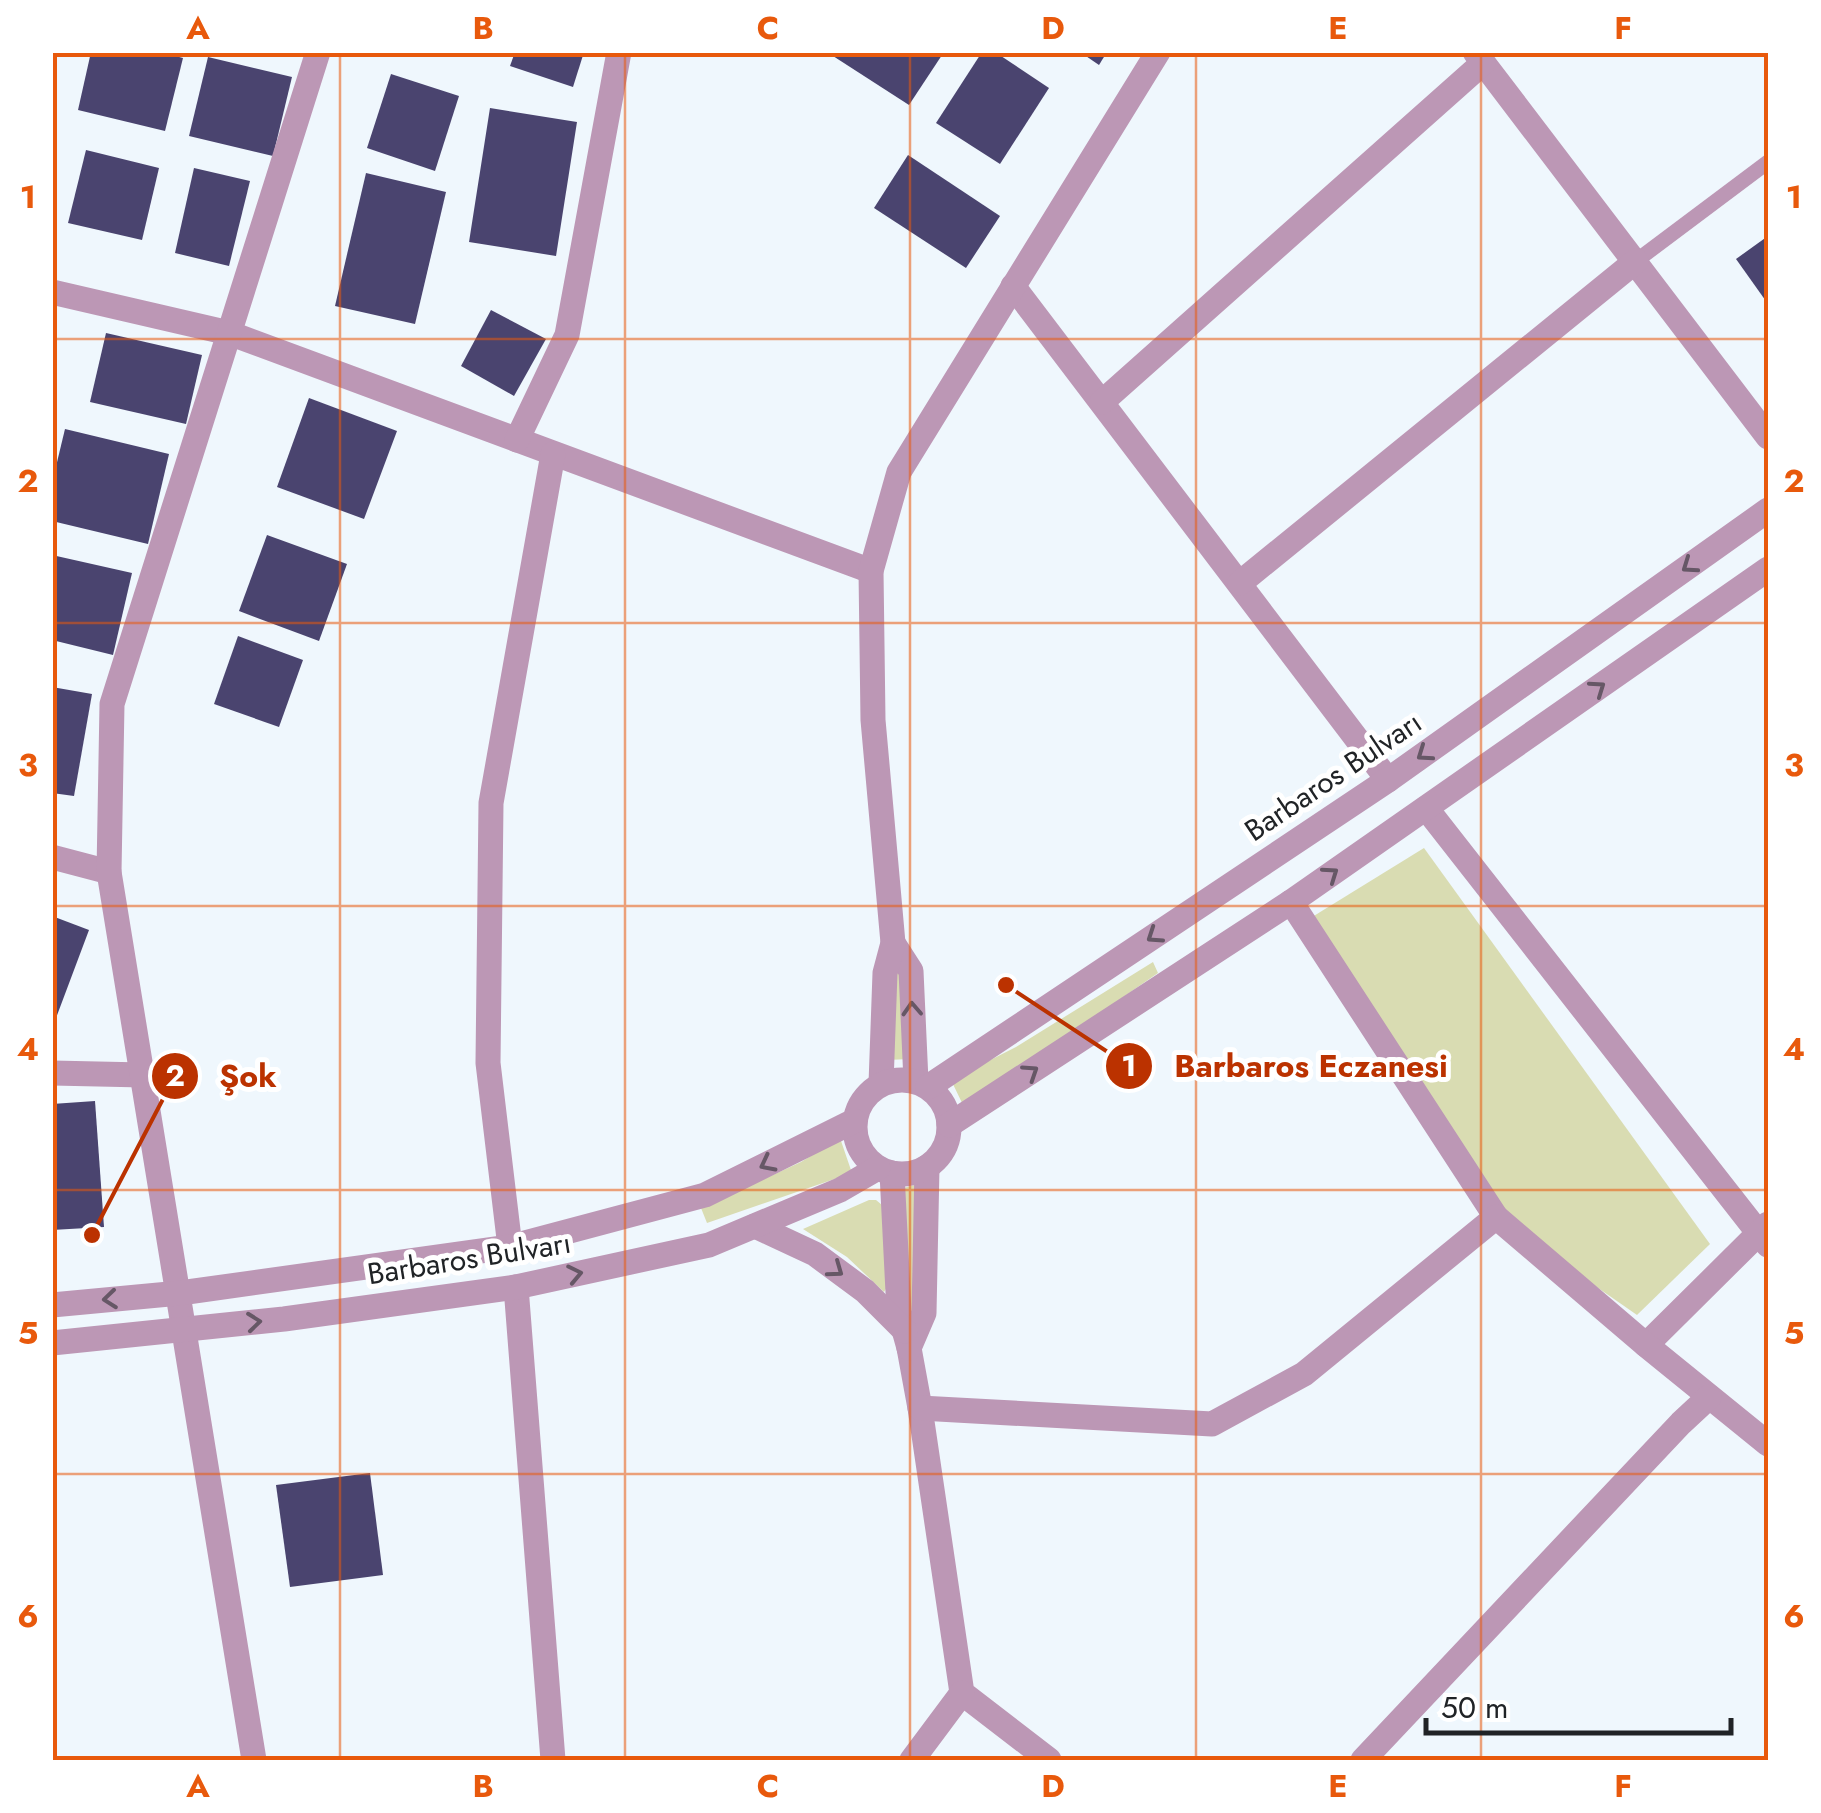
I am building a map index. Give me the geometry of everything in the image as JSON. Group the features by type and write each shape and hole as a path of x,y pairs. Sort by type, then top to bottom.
{"street":[{"path":"254,1760 109,872 112,704 318,52"},
{"path":"517,440 566,335 619,52"},
{"path":"880,1084 886,973 893,943 873,720 871,571 899,472 1158,52"},
{"path":"1102,402 1479,58 1768,437"},
{"path":"1240,582 1636,261"},
{"path":"1013,286 1388,780"},
{"path":"52,292 229,334 871,571"},
{"path":"510,1247 488,1063 491,803 553,454"},
{"name":"Barbaros Bulvarı","path":"922,1084 1388,780 1768,510"},
{"path":"949,1125 1291,902 1768,569"},
{"path":"1426,808 1765,1234 1646,1345"},
{"path":"52,858 109,872"},
{"path":"1291,902 1496,1217 1768,1444"},
{"path":"893,943 911,971 922,1084 946,1110 949,1125 947,1141 927,1167 904,1174 885,1170 859,1148 854,1121 859,1106 880,1084 892,1080 922,1084"},
{"path":"52,1073 144,1075"},
{"name":"Barbaros Bulvarı","path":"52,1305 180,1293 510,1247 705,1195 854,1121"},
{"path":"907,1340 924,1312 927,1167"},
{"path":"885,1170 899,1312 920,1408 962,1693 1049,1760"},
{"name":"Barbaros Bulvarı","path":"52,1343 284,1320 516,1287 709,1244 885,1170"},
{"path":"920,1408 1212,1424 1304,1374 1496,1217"},
{"path":"755,1226 815,1254 865,1291 907,1340"},
{"path":"516,1287 554,1760"},
{"path":"1363,1760 1680,1423 1709,1398"},
{"path":"912,1760 962,1693"}],"lane":[{"path":"1636,261 1768,162"}],"green space":[{"path":"1424,848 1710,1244 1637,1315 1496,1217 1304,922"},
{"path":"894,952 904,993 910,1059 887,1060"},
{"path":"1153,962 1158,973 964,1107 951,1080 1016,1047"},
{"path":"840,1138 852,1173 707,1223 701,1208 801,1162"},
{"path":"922,1183 912,1330 896,1190"},
{"path":"869,1200 882,1205 887,1287 884,1292 847,1257 803,1229"}],"building":[{"path":"91,52 160,52 183,58 165,131 78,110"},
{"path":"515,52 584,52 573,87 510,66"},
{"path":"836,52 944,52 909,105 833,56"},
{"path":"982,52 995,52 1049,88 1000,164 936,123"},
{"path":"1080,52 1107,52 1099,65"},
{"path":"208,57 292,77 273,156 189,136"},
{"path":"391,74 459,96 435,171 367,148"},
{"path":"490,108 577,122 556,256 469,242"},
{"path":"86,150 159,168 142,240 68,223"},
{"path":"908,155 1000,216 966,268 874,208"},
{"path":"194,168 250,181 229,266 175,253"},
{"path":"366,173 446,192 415,324 335,306"},
{"path":"1768,236 1768,304 1736,259"},
{"path":"491,310 546,339 514,396 461,366"},
{"path":"106,333 202,355 186,424 90,402"},
{"path":"309,398 397,431 364,519 277,487"},
{"path":"65,429 169,454 148,544 52,521 52,483"},
{"path":"267,535 347,564 319,641 239,611"},
{"path":"52,555 132,573 113,655 52,640"},
{"path":"238,636 303,660 279,727 214,704"},
{"path":"52,687 92,694 74,796 52,793"},
{"path":"52,916 89,930 53,1026 52,1026"},
{"path":"95,1101 104,1227 52,1230 52,1104"},
{"path":"370,1473 383,1575 290,1587 276,1485"}],"place":[{"name":"Barbaros Eczanesi","path":"1006,985"},
{"name":"Şok","path":"92,1235"}]}
